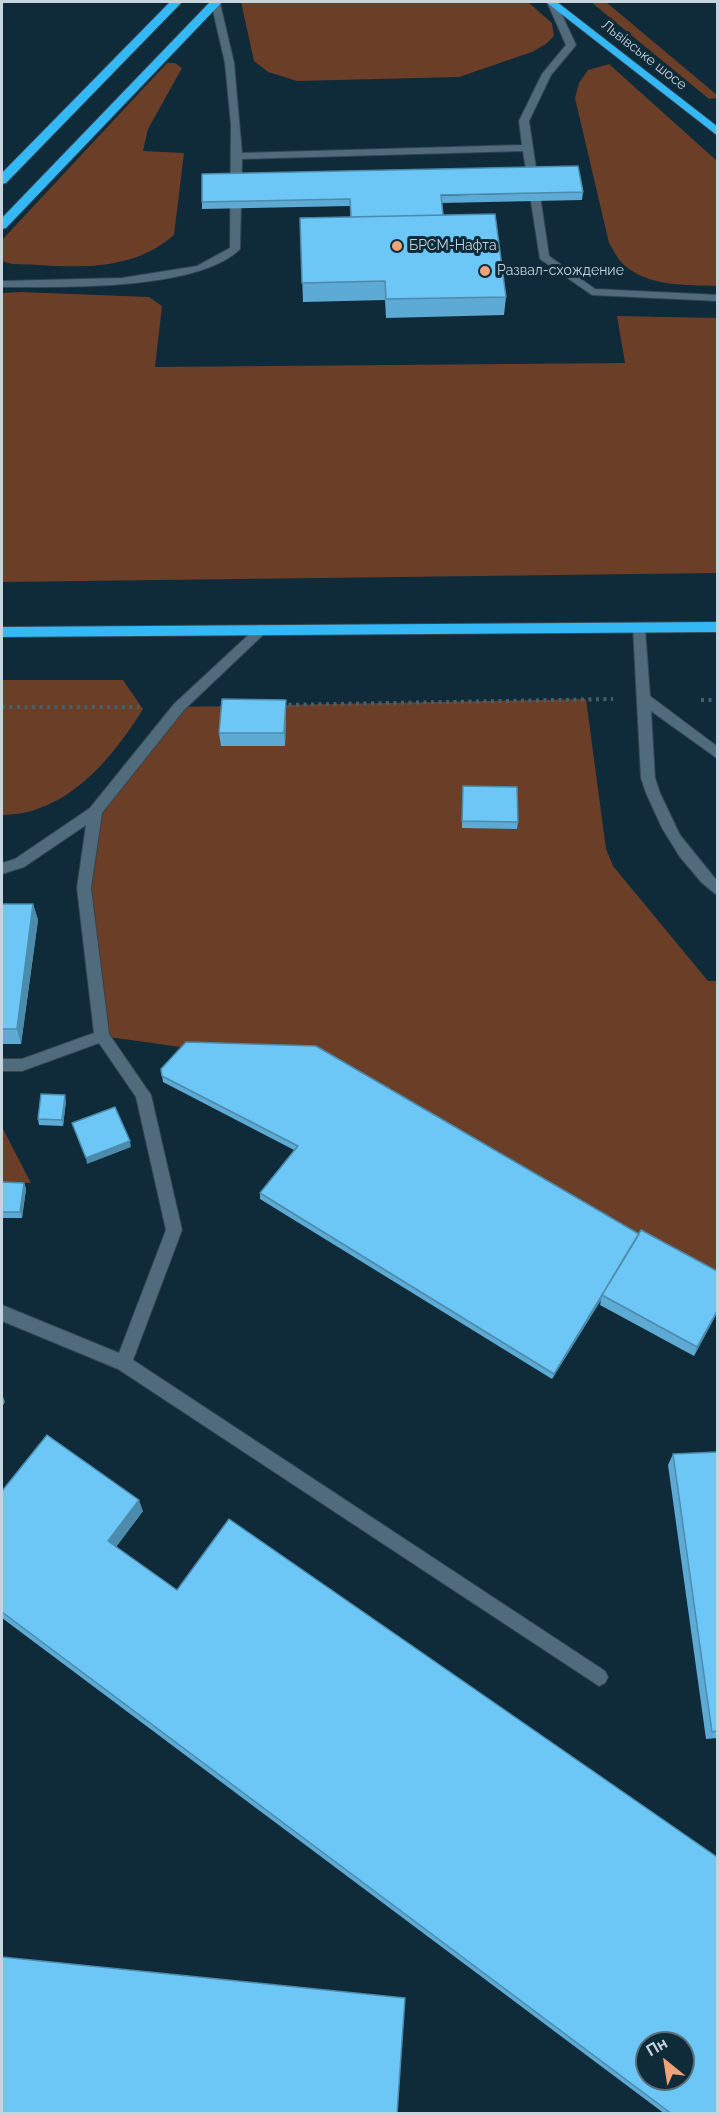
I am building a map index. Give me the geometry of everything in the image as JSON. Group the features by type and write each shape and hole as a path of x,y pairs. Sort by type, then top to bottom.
{"highway":[{"path":"2,180 176,2"},
{"path":"2,225 216,2"},
{"name":"Львівське шосе","path":"552,2 717,133"},
{"path":"2,632 717,627"}],"lane":[{"path":"2,284 122,281 200,269 235,249 239,156 225,32 216,2"},
{"path":"552,2 571,45 547,74 524,121 544,257 592,292 717,298"},
{"path":"239,156 527,148"},
{"path":"639,628 648,778 654,801 690,858 717,891"},
{"path":"2,868 19,862 95,812 179,707 261,630"},
{"path":"644,699 717,754"},
{"path":"95,812 84,888 102,1036 143,1095 174,1230 124,1363"},
{"path":"2,1065 22,1065 102,1036"},
{"path":"2,1313 124,1363 599,1677"}],"path":[{"path":"270,705 644,699 717,700"},
{"path":"2,707 179,707"}],"shaded area":[{"path":"241,2 528,2 552,23 554,36 532,52 459,77 297,81 268,72 254,61"},
{"path":"591,2 606,2 717,95 717,98 709,99"},
{"path":"167,63 175,63 182,68 148,129 143,151 184,153 174,235 143,254 109,264 56,266 2,261 2,240"},
{"path":"609,64 717,161 717,286 667,283 643,277 622,263 609,243 575,98 579,83 588,70"},
{"path":"2,293 149,297 162,306 155,367 625,363 617,316 717,318 717,573 2,582"},
{"path":"2,680 123,680 143,709 102,765 67,795 25,812 2,815"},
{"path":"586,699 606,849 613,866 708,981 717,981 717,1283 187,1048 102,1036 84,888 95,812 179,707"},
{"path":"2,1127 31,1183 2,1182"}],"building":[{"path":"578,166 583,192 441,195 443,215 351,217 350,199 202,202 202,174"},
{"path":"495,214 506,297 386,299 385,281 302,283 300,218"},
{"path":"222,699 286,700 284,733 219,733"},
{"path":"463,786 517,787 518,822 462,821"},
{"path":"2,904 33,904 17,1029 2,1029"},
{"path":"186,1042 316,1046 639,1234 554,1374 260,1193 298,1146 162,1076 161,1069"},
{"path":"41,1094 65,1095 62,1120 38,1119"},
{"path":"115,1107 130,1141 86,1158 72,1123"},
{"path":"2,1182 24,1183 20,1212 2,1212"},
{"path":"641,1230 717,1271 717,1311 697,1347 602,1295"},
{"path":"47,1435 139,1500 108,1541 177,1590 229,1519 717,1857 717,2114 672,2114 641,2091 695,2091 695,2031 635,2031 635,2086 2,1612 2,1491"},
{"path":"717,1452 717,1731 712,1732 673,1454"},
{"path":"2,1957 405,1998 397,2114 2,2114"}],"place":[{"name":"БРСМ-Нафта","path":"397,246"},
{"name":"Развал-схождение","path":"485,271"}]}
